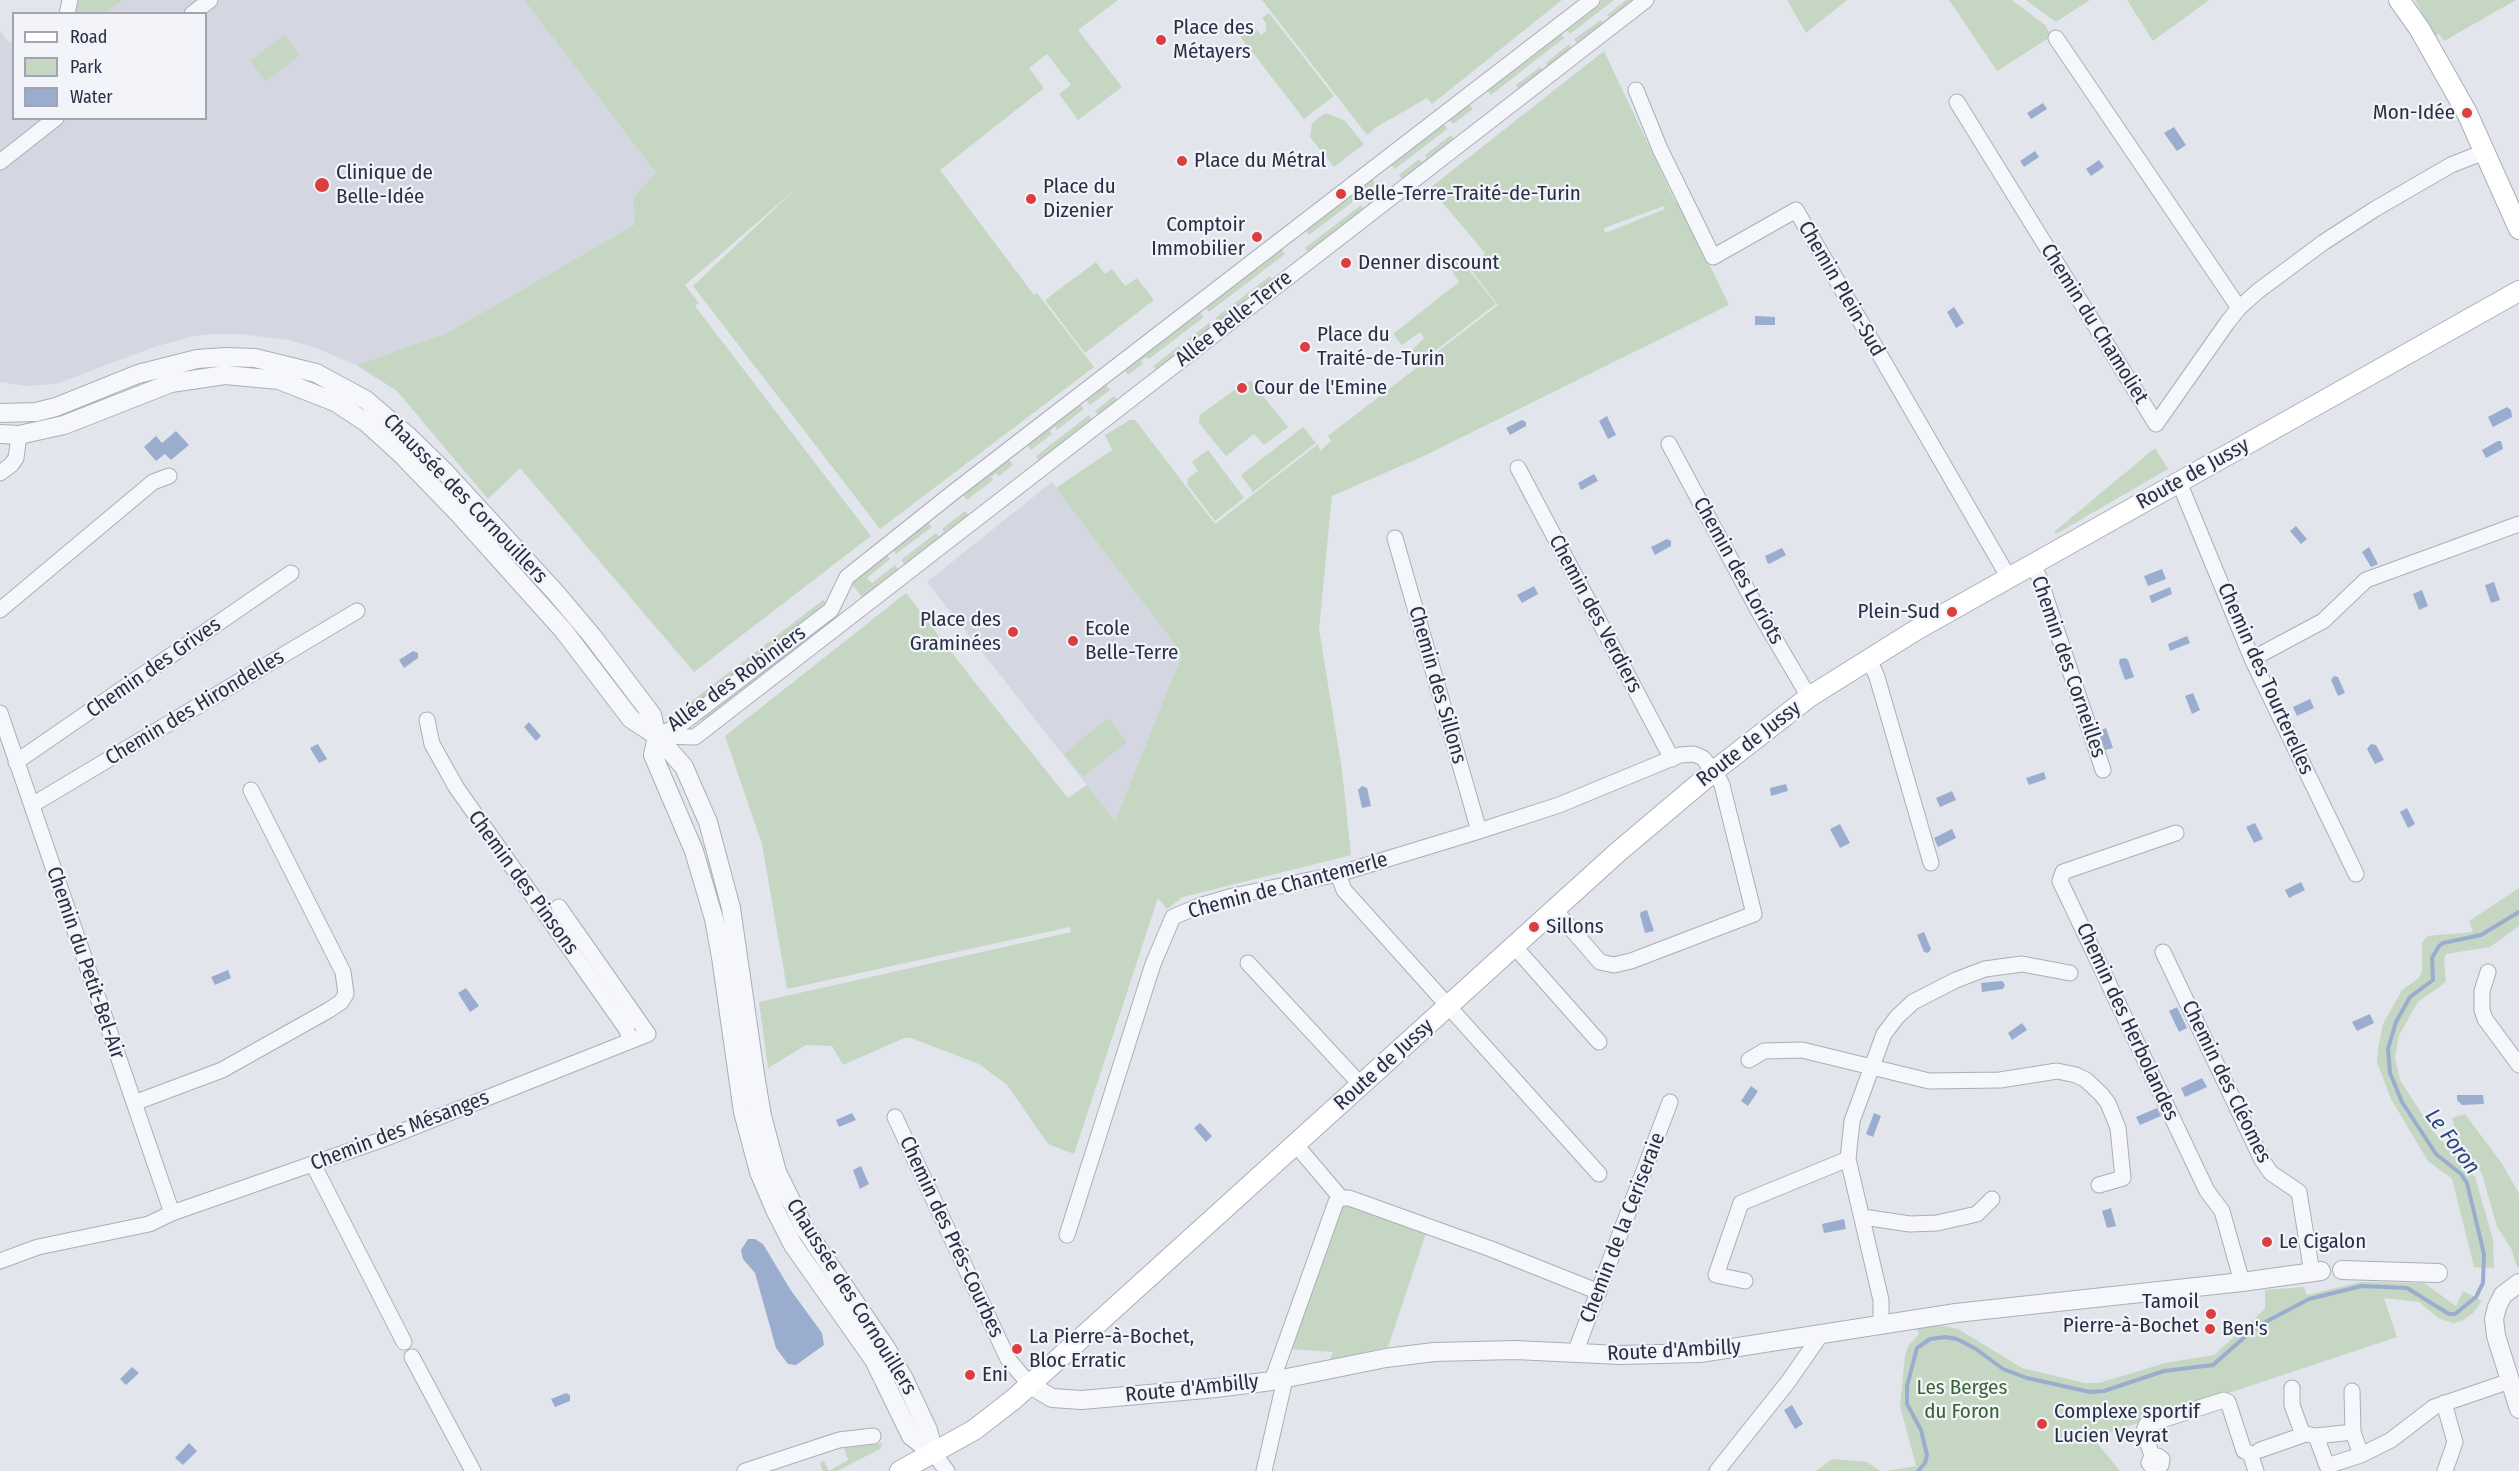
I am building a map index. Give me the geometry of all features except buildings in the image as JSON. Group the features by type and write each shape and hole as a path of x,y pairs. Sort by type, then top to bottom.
{"main road":[{"path":"2399,0 2419,28 2467,113 2519,229"},
{"name":"Route de Jussy","path":"900,1471 974,1430 1030,1384 1554,909 1714,771 1809,697 1869,659 2009,578 2519,291"}],"street":[{"path":"195,12 210,0"},
{"name":"Allée Belle-Terre","path":"847,577 955,491 1592,0"},
{"name":"Allée Belle-Terre","path":"822,638 1646,0"},
{"path":"2056,38 2239,308"},
{"name":"Chemin Plein-Sud","path":"1636,90 1660,149 1713,257 1796,210 2009,578"},
{"name":"Chemin du Chamoliet","path":"1957,102 2156,424 2239,308 2324,242 2451,165 2484,152"},
{"path":"0,162 53,120"},
{"name":"Chaussée des Cornouillers","path":"9,413 56,407 138,374 197,359 255,358 316,373 366,400 407,435 446,473 556,593 593,637 652,715 657,736 653,755 694,851 714,919 743,1112 759,1172 794,1245 874,1360 911,1436 934,1454"},
{"name":"Chaussée des Cornouillers","path":"0,434 20,435 64,425 171,383 204,376 225,375 279,380 335,402 367,423 400,453 458,513 563,630 631,719 657,736 684,767 708,822 731,908 759,1099 777,1172 805,1229 886,1348 904,1379 928,1430 934,1454"},
{"path":"0,473 16,458 20,435 9,413"},
{"name":"Chemin des Loriots","path":"1669,444 1759,612 1809,697"},
{"name":"Chemin des Verdiers","path":"1518,468 1672,759"},
{"path":"0,610 153,482 169,476"},
{"name":"Chemin des Tourterelles","path":"2179,482 2252,658 2356,874"},
{"path":"2252,658 2323,621 2366,580 2519,524"},
{"name":"Chemin des Sillons","path":"1395,538 1479,831"},
{"name":"Chemin des Corneilles","path":"2033,565 2039,577 2103,770"},
{"name":"Chemin des Grives","path":"16,762 291,573"},
{"name":"Allée des Robiniers","path":"657,736 692,716 831,610 847,577"},
{"name":"Chemin des Hirondelles","path":"32,805 357,611"},
{"name":"Allée des Robiniers","path":"657,736 695,737 822,638"},
{"path":"1869,659 1930,863"},
{"name":"Chemin du Petit-Bel-Air","path":"0,713 172,1213"},
{"name":"Chemin des Pinsons","path":"427,720 432,744 456,787 627,1030 630,1041"},
{"name":"Chemin de Chantemerle","path":"1067,1235 1153,964 1173,917 1233,896 1338,874 1479,831 1559,805 1687,753 1703,759 1714,771"},
{"path":"1554,909 1600,962 1614,965 1631,961 1754,914 1723,789 1714,771"},
{"path":"134,1103 222,1070 329,1010 341,1002 346,994 343,972 251,790"},
{"name":"Chemin des Herbolandes","path":"2176,832 2063,872 2060,881 2207,1191 2222,1211 2242,1282"},
{"path":"1338,874 1341,887 1599,1173"},
{"path":"559,907 648,1034 630,1041"},
{"path":"1514,946 1599,1042"},
{"name":"Chemin des Cléomes","path":"2163,952 2262,1160 2271,1173 2298,1192 2316,1272"},
{"path":"1248,963 1361,1086"},
{"path":"1881,1326 1881,1300 1848,1158 1852,1121 1884,1034 1896,1017 1913,1002 1985,969 2008,964 2029,964 2070,973"},
{"path":"2488,972 2481,996 2483,1015 2519,1065"},
{"name":"Chemin des Mésanges","path":"0,1261 38,1247 149,1224 172,1213 381,1140 630,1041"},
{"path":"1749,1060 1764,1051 1802,1050 1929,1081 2001,1080 2057,1071 2076,1075 2086,1080 2108,1103 2118,1128 2123,1178 2099,1185"},
{"name":"Chemin de la Ceriseraie","path":"1575,1353 1670,1102"},
{"name":"Chemin des Prés-Courbes","path":"895,1117 1008,1359 1030,1384"},
{"path":"1296,1145 1341,1198"},
{"path":"1745,1281 1716,1275 1742,1203 1848,1158"},
{"path":"312,1164 404,1342"},
{"path":"1264,1471 1278,1380 1328,1223 1336,1202 1341,1198 1349,1198 1480,1245 1599,1292"},
{"path":"1863,1217 1910,1224 1937,1223 1977,1214 1992,1199"},
{"path":"2342,1270 2438,1273"},
{"name":"Route d'Ambilly","path":"1030,1384 1052,1398 1082,1400 1278,1380 1386,1358 1434,1352 1515,1350 1620,1355 1700,1353 1956,1313 2316,1272"},
{"path":"2519,1283 2503,1296 2494,1319 2496,1336 2519,1409"},
{"path":"1717,1471 1788,1383 1820,1336"},
{"path":"412,1357 473,1471"},
{"path":"2292,1388 2293,1408 2327,1466 2361,1455 2391,1440 2423,1414 2444,1403 2510,1381"},
{"path":"2352,1390 2353,1432 2361,1455"},
{"path":"2152,1456 2144,1431 2145,1425 2224,1400 2228,1402 2244,1450 2250,1453 2256,1471"},
{"path":"2444,1403 2455,1442 2445,1471"},
{"path":"2260,1450 2309,1435 2353,1432"},
{"path":"745,1471 830,1443 873,1436"},
{"path":"934,1454 947,1471"}],"shaded area":[{"name":"Clinique de Belle-Idée","path":"123,0 524,0 656,173 633,197 634,225 447,333 356,365 313,347 289,340 240,334 216,334 193,336 154,347 56,384 26,386 0,382 0,31 9,43 12,41 12,120 207,120 207,12 107,12"},
{"name":"Ecole Belle-Terre","path":"1052,482 1182,654 1115,821 927,582"}],"green space":[{"path":"75,0 123,0 107,12 73,12"},
{"path":"524,0 1118,0 1078,30 1122,87 1078,120 1059,94 1071,85 1047,54 1029,68 1044,88 940,170 1034,295 1037,293 1094,367 880,529 693,286 798,187 685,285 699,303 695,306 871,536 694,672 520,468 488,499 397,391 356,365 447,333 634,225 633,197 656,173"},
{"path":"1262,0 1562,0 1432,104 1427,98 1378,126 1367,135"},
{"path":"1599,0 1614,0 1570,34 1564,27"},
{"path":"1626,0 1639,0 1579,46 1574,39 1601,20 1603,22 1609,17 1607,15"},
{"path":"1787,0 1847,0 1806,33"},
{"path":"1949,0 2012,0 2045,25 2052,36 1997,71"},
{"path":"2026,0 2090,0 2056,22"},
{"path":"2127,0 2209,0 2153,41"},
{"path":"2415,0 2516,0 2444,41 2439,34 2435,36"},
{"path":"1269,13 1334,96 1304,119 1239,35 1252,24 1261,35 1266,31 1266,23 1262,18"},
{"path":"1559,31 1564,38 1491,95 1486,88"},
{"path":"284,35 300,55 266,82 250,61"},
{"path":"1569,44 1574,51 1521,92 1516,85 1540,67 1542,69"},
{"path":"1604,51 1675,201 1679,201 1729,305 1426,455 1332,496 1319,629 1342,770 1351,855 1183,897 1167,909 1158,898 1074,1154 1048,1144 1007,1085 979,1064 911,1038 904,1038 843,1065 832,1046 806,1045 768,1068 759,1002 1071,932 1070,927 787,989 762,844 725,736 906,593 1068,798 1087,785 1115,821 1182,654 1056,488 1112,450 1105,435 1130,420 1135,420 1215,524 1318,444 1320,451 1331,441 1328,436 1498,305 1471,270 1485,253 1430,188","holes":["1664,206 1665,209 1605,233 1604,228"]},
{"path":"1467,102 1473,109 1453,124 1447,118"},
{"path":"1325,113 1344,120 1364,144 1334,167 1310,137 1312,123"},
{"path":"1442,122 1447,129 1395,169 1389,162"},
{"path":"1451,135 1457,142 1404,182 1399,175 1419,159 1422,162 1427,158 1425,155"},
{"path":"1371,177 1376,184 1309,235 1304,228"},
{"path":"1381,190 1386,197 1310,255 1305,248 1361,205 1363,208 1369,204 1367,201"},
{"path":"1280,247 1285,254 1209,312 1204,305"},
{"path":"1460,259 1496,304 1417,365 1408,354 1424,338 1420,332 1402,345 1393,334 1459,282 1450,268"},
{"path":"1096,262 1105,274 1112,269 1125,286 1137,278 1154,300 1085,353 1045,300"},
{"path":"1270,276 1275,282 1158,372 1153,366 1209,323 1211,325 1217,321 1215,318"},
{"path":"1198,310 1204,317 1149,359 1146,357 1141,361 1143,364 1128,375 1123,368"},
{"path":"1251,381 1288,427 1264,445 1254,434 1226,456 1199,423 1200,415 1244,383"},
{"path":"1104,383 1110,390 1090,405 1085,398"},
{"path":"1114,396 1120,403 1100,418 1095,411"},
{"path":"1079,403 1084,409 1057,430 1055,427 1050,431 1052,434 1031,450 1026,443"},
{"path":"1089,415 1094,422 1041,463 1036,456"},
{"path":"1303,427 1316,443 1253,492 1241,475"},
{"path":"2155,448 2168,469 2056,534 2054,532"},
{"path":"1208,450 1244,498 1215,521 1187,484 1188,478 1198,471 1192,462"},
{"path":"1008,458 1013,465 999,476 996,473 991,477 993,480 967,500 961,493"},
{"path":"965,511 971,518 906,567 901,560 936,533 939,536 944,532 942,529"},
{"path":"926,520 932,527 896,554 891,547"},
{"path":"885,552 890,559 867,578 872,583 895,565 900,572 864,600 849,580"},
{"path":"823,600 827,604 691,708 688,704"},
{"path":"835,615 839,619 704,723 700,719"},
{"path":"1108,718 1127,742 1083,777 1064,754"},
{"path":"2519,888 2519,926 2490,947 2446,954 2444,960 2446,982 2418,1002 2399,1035 2395,1058 2400,1080 2433,1131 2475,1177 2493,1239 2494,1268 2474,1267 2452,1179 2428,1161 2391,1099 2377,1062 2378,1049 2383,1024 2402,990 2419,978 2422,970 2422,943 2427,936 2473,932 2469,921"},
{"path":"2465,1114 2503,1165 2519,1194 2519,1267 2517,1267 2511,1248 2497,1227 2482,1174 2463,1156 2452,1118"},
{"path":"1342,1203 1426,1233 1388,1347 1330,1360 1333,1352 1290,1349"},
{"name":"Les Berges du Foron","path":"2361,1282 2424,1283 2456,1306 2463,1291 2482,1301 2473,1313 2462,1321 2453,1323 2438,1318 2419,1302 2384,1298 2397,1337 2093,1438 2120,1471 1887,1471 1916,1466 1900,1406 1905,1356 1908,1346 1919,1334 1917,1329 1938,1325 1958,1329 2022,1368 2085,1383 2099,1383 2165,1363 2214,1355 2265,1309 2265,1290 2304,1287 2307,1295"},
{"path":"882,1443 880,1449 837,1471 829,1471 848,1460 844,1448"},
{"path":"1832,1459 1867,1462 1880,1471 1816,1471"},
{"path":"824,1461 829,1471 823,1471 820,1463"}],"water":[{"path":"2043,103 2047,109 2031,119 2027,113"},
{"path":"2174,127 2186,145 2177,151 2164,133"},
{"path":"2035,151 2039,157 2024,167 2020,161"},
{"path":"2099,160 2104,167 2091,176 2086,169"},
{"path":"1954,307 1964,323 1956,328 1947,312"},
{"path":"1755,316 1775,317 1775,325 1755,325"},
{"path":"2507,407 2511,410 2512,417 2493,427 2488,417"},
{"path":"1607,416 1616,435 1608,439 1599,421"},
{"path":"1522,420 1526,422 1526,426 1510,435 1506,428"},
{"path":"176,431 189,445 171,460 165,454 156,461 144,447 156,436 162,443"},
{"path":"2501,441 2503,449 2486,458 2482,450"},
{"path":"1594,474 1598,481 1581,490 1578,483"},
{"path":"2296,526 2307,539 2301,544 2290,531"},
{"path":"1667,539 1671,541 1671,546 1655,555 1651,547"},
{"path":"2369,547 2378,564 2371,567 2362,552"},
{"path":"1782,548 1786,555 1769,564 1765,556"},
{"path":"2162,569 2166,579 2148,586 2144,576"},
{"path":"2494,582 2500,600 2491,603 2485,585"},
{"path":"1534,586 1538,594 1522,603 1517,595"},
{"path":"2170,587 2172,594 2152,603 2149,596"},
{"path":"2422,590 2428,606 2419,610 2413,594"},
{"path":"2187,636 2190,643 2170,651 2168,644"},
{"path":"413,651 418,653 418,658 404,668 399,660"},
{"path":"2120,659 2128,660 2134,677 2125,680 2119,663"},
{"path":"2334,676 2338,677 2345,693 2338,696 2331,680"},
{"path":"2193,693 2200,710 2192,714 2185,696"},
{"path":"2310,699 2314,708 2297,716 2293,707"},
{"path":"529,722 541,736 536,741 524,727"},
{"path":"2106,728 2113,748 2105,750 2099,731"},
{"path":"318,744 327,759 319,763 310,748"},
{"path":"2371,744 2376,745 2384,760 2375,764 2367,749"},
{"path":"2044,772 2046,779 2029,785 2026,778"},
{"path":"1786,784 1788,791 1771,796 1770,788"},
{"path":"1362,786 1367,788 1371,806 1362,808 1358,790"},
{"path":"1952,791 1956,800 1940,807 1936,798"},
{"path":"2407,808 2415,824 2408,828 2400,812"},
{"path":"2255,823 2263,839 2254,843 2246,827"},
{"path":"1840,824 1850,843 1840,848 1830,829"},
{"path":"1952,829 1956,838 1938,847 1934,838"},
{"path":"2301,882 2305,890 2289,898 2285,890"},
{"path":"1647,910 1654,931 1645,933 1640,915 1641,912"},
{"path":"1924,932 1931,949 1928,953 1924,952 1917,935"},
{"path":"228,970 231,978 215,985 211,977"},
{"path":"2002,981 2005,985 2003,989 1982,992 1981,983"},
{"path":"466,988 479,1006 470,1012 458,993"},
{"path":"2177,1007 2187,1028 2179,1032 2169,1011"},
{"path":"2370,1014 2374,1023 2357,1031 2352,1022"},
{"path":"2022,1023 2027,1030 2012,1040 2008,1033"},
{"path":"2202,1078 2207,1087 2185,1097 2181,1088"},
{"path":"1751,1086 1758,1091 1748,1106 1741,1101"},
{"path":"2457,1095 2483,1095 2484,1104 2462,1105 2457,1100"},
{"path":"2157,1108 2161,1116 2140,1125 2136,1117"},
{"path":"852,1113 856,1120 839,1127 836,1120"},
{"path":"1874,1113 1881,1116 1873,1137 1866,1134"},
{"path":"1200,1123 1212,1136 1206,1142 1194,1128"},
{"path":"861,1166 869,1184 860,1189 853,1170"},
{"path":"2111,1208 2116,1226 2107,1228 2102,1211"},
{"path":"1844,1219 1846,1229 1824,1233 1822,1224"},
{"path":"748,1239 755,1239 763,1244 790,1289 822,1333 824,1345 796,1365 788,1364 776,1348 755,1273 743,1259 741,1250"},
{"path":"132,1367 139,1373 126,1385 120,1379"},
{"path":"566,1393 570,1395 570,1401 555,1407 551,1399"},
{"path":"1792,1405 1803,1424 1795,1429 1784,1410"},
{"path":"189,1443 197,1451 183,1465 175,1458"}],"waterway":[{"name":"Le Foron","path":"1918,1471 1925,1463 1927,1455 1921,1430 1907,1404 1907,1386 1917,1348 1930,1339 1945,1337 1957,1339 1976,1349 2003,1369 2027,1378 2090,1392 2104,1391 2164,1371 2213,1365 2256,1327 2309,1299 2362,1286 2407,1288 2449,1314 2455,1314 2476,1297 2483,1283 2484,1254 2467,1183 2461,1174 2436,1154 2402,1102 2390,1073 2388,1049 2396,1022 2410,997 2433,980 2432,958 2439,946 2443,943 2481,935 2519,912"}],"place":[{"name":"Place des Métayers","path":"1161,40"},
{"name":"Mon-Idée","path":"2467,113"},
{"name":"Place du Métral","path":"1182,161"},
{"name":"Clinique de Belle-Idée","path":"322,185"},
{"name":"Belle-Terre-Traité-de-Turin","path":"1341,194"},
{"name":"Place du Dizenier","path":"1031,199"},
{"name":"Comptoir Immobilier","path":"1257,237"},
{"name":"Denner discount","path":"1346,263"},
{"name":"Place du Traité-de-Turin","path":"1305,347"},
{"name":"Cour de l'Emine","path":"1242,388"},
{"name":"Plein-Sud","path":"1952,612"},
{"name":"Place des Graminées","path":"1013,632"},
{"name":"Ecole Belle-Terre","path":"1073,641"},
{"name":"Sillons","path":"1534,927"},
{"name":"Le Cigalon","path":"2267,1242"},
{"name":"Tamoil Pierre-à-Bochet","path":"2211,1314"},
{"name":"Ben's","path":"2210,1329"},
{"name":"La Pierre-à-Bochet, Bloc Erratic","path":"1017,1349"},
{"name":"Eni","path":"970,1375"},
{"name":"Complexe sportif Lucien Veyrat","path":"2042,1424"}]}
